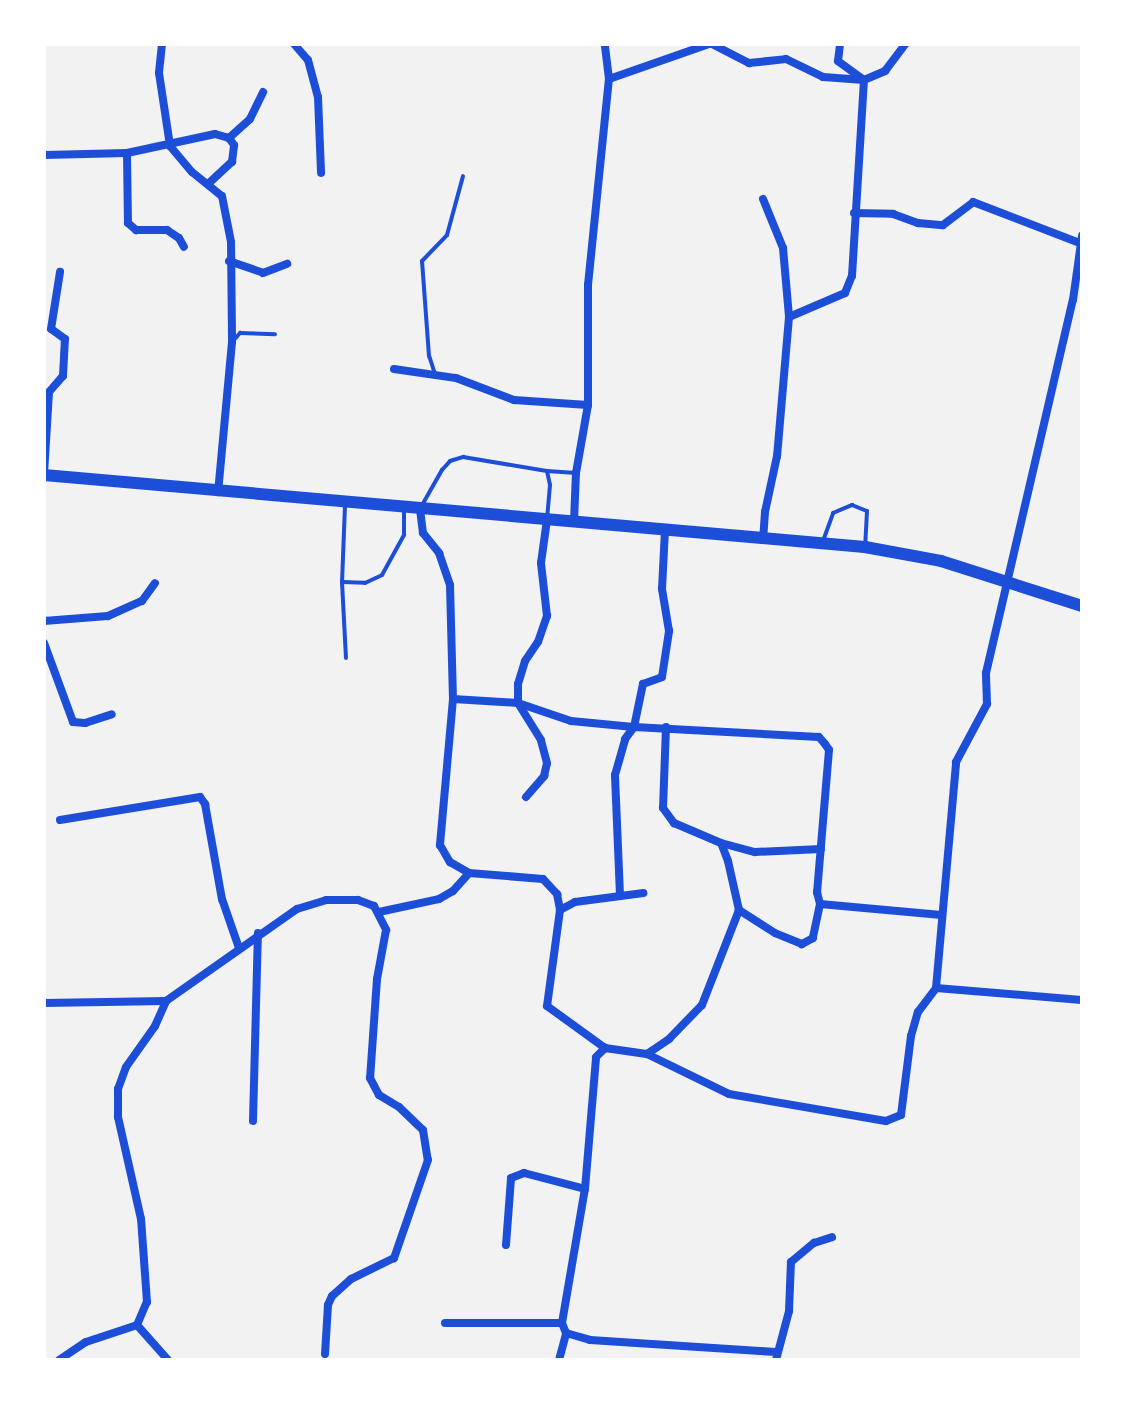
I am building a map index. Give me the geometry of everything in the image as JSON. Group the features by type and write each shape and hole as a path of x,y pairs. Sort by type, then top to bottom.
{"main road":[{"path":"44,475 865,547 941,561 1009,580 1082,606"}],"street":[{"path":"162,44 159,73 170,146 192,172 222,196 231,242 232,342 218,492"},
{"path":"294,44 308,60 318,97 321,173"},
{"path":"574,522 576,473 588,405 588,285 609,79 605,44"},
{"path":"609,79 710,44 749,63 786,59 823,77 864,80 885,71 905,44"},
{"path":"840,44 838,61 864,80"},
{"path":"789,317 845,293 852,276 864,80"},
{"path":"229,138 250,119 263,92"},
{"path":"44,155 127,153 215,134 229,138 234,145 232,162 208,184"},
{"path":"127,153 128,223 136,230 167,230 179,238 184,247"},
{"path":"763,199 783,248 789,317 777,456 765,512 763,539"},
{"path":"420,509 423,533 439,553 450,585 453,699 440,845 450,862 469,873 543,879 557,894 560,910 547,1006 605,1048 647,1054 729,1094 886,1121 901,1115 911,1036 918,1012 936,988 956,762 987,704 986,673 1077,302 1081,241 973,202 943,225 918,223 893,214 854,213"},
{"path":"229,261 263,273 287,264"},
{"path":"44,475 47,391 63,376 65,339 51,329 60,272"},
{"path":"394,369 435,374 514,400 588,405"},
{"path":"526,797 544,776 547,763 541,740 518,703 518,684 525,661 538,642 547,616 541,563 547,520"},
{"path":"620,895 615,775 625,739 634,727 643,684 662,677 669,631 662,589 665,530"},
{"path":"44,621 108,616 142,601 155,583"},
{"path":"44,643 73,722 85,723 112,714"},
{"path":"453,699 518,703 571,721 819,737 829,750 817,892 820,904 813,938 802,944 775,933 739,910"},
{"path":"666,727 663,808 674,823 721,843 755,852 821,849"},
{"path":"60,820 200,797 205,804 222,899 239,948"},
{"path":"647,1054 669,1039 702,1005 739,910 721,843"},
{"path":"379,912 439,899 453,891 469,873"},
{"path":"560,910 575,902 643,893"},
{"path":"59,1360 86,1342 137,1325 147,1302 141,1219 118,1117 118,1089 126,1067 155,1026 166,1001 258,933 297,909 326,900 358,900 374,906 386,930 377,979 370,1078 379,1095 399,1107 423,1130 428,1160 394,1258 351,1279 332,1296 326,1321 325,1354"},
{"path":"820,904 942,915"},
{"path":"253,1121 258,933"},
{"path":"936,988 1082,1000"},
{"path":"44,1003 166,1001"},
{"path":"559,1360 566,1333 562,1323 585,1189 596,1057 605,1048"},
{"path":"506,1245 511,1178 524,1173 585,1189"},
{"path":"566,1333 590,1340 776,1356 789,1311 791,1262 814,1243 832,1237"},
{"path":"445,1323 562,1323"},
{"path":"137,1325 168,1360"}],"lane":[{"path":"435,374 429,356 422,261 447,235 463,176"},
{"path":"232,342 240,333 275,334"},
{"path":"420,509 442,470 450,461 463,457 576,473"},
{"path":"547,471 550,485 547,520"},
{"path":"345,503 342,582 346,658"},
{"path":"822,543 833,513 852,505 867,511 865,547"},
{"path":"342,582 365,583 382,575 404,535 404,508"}]}
